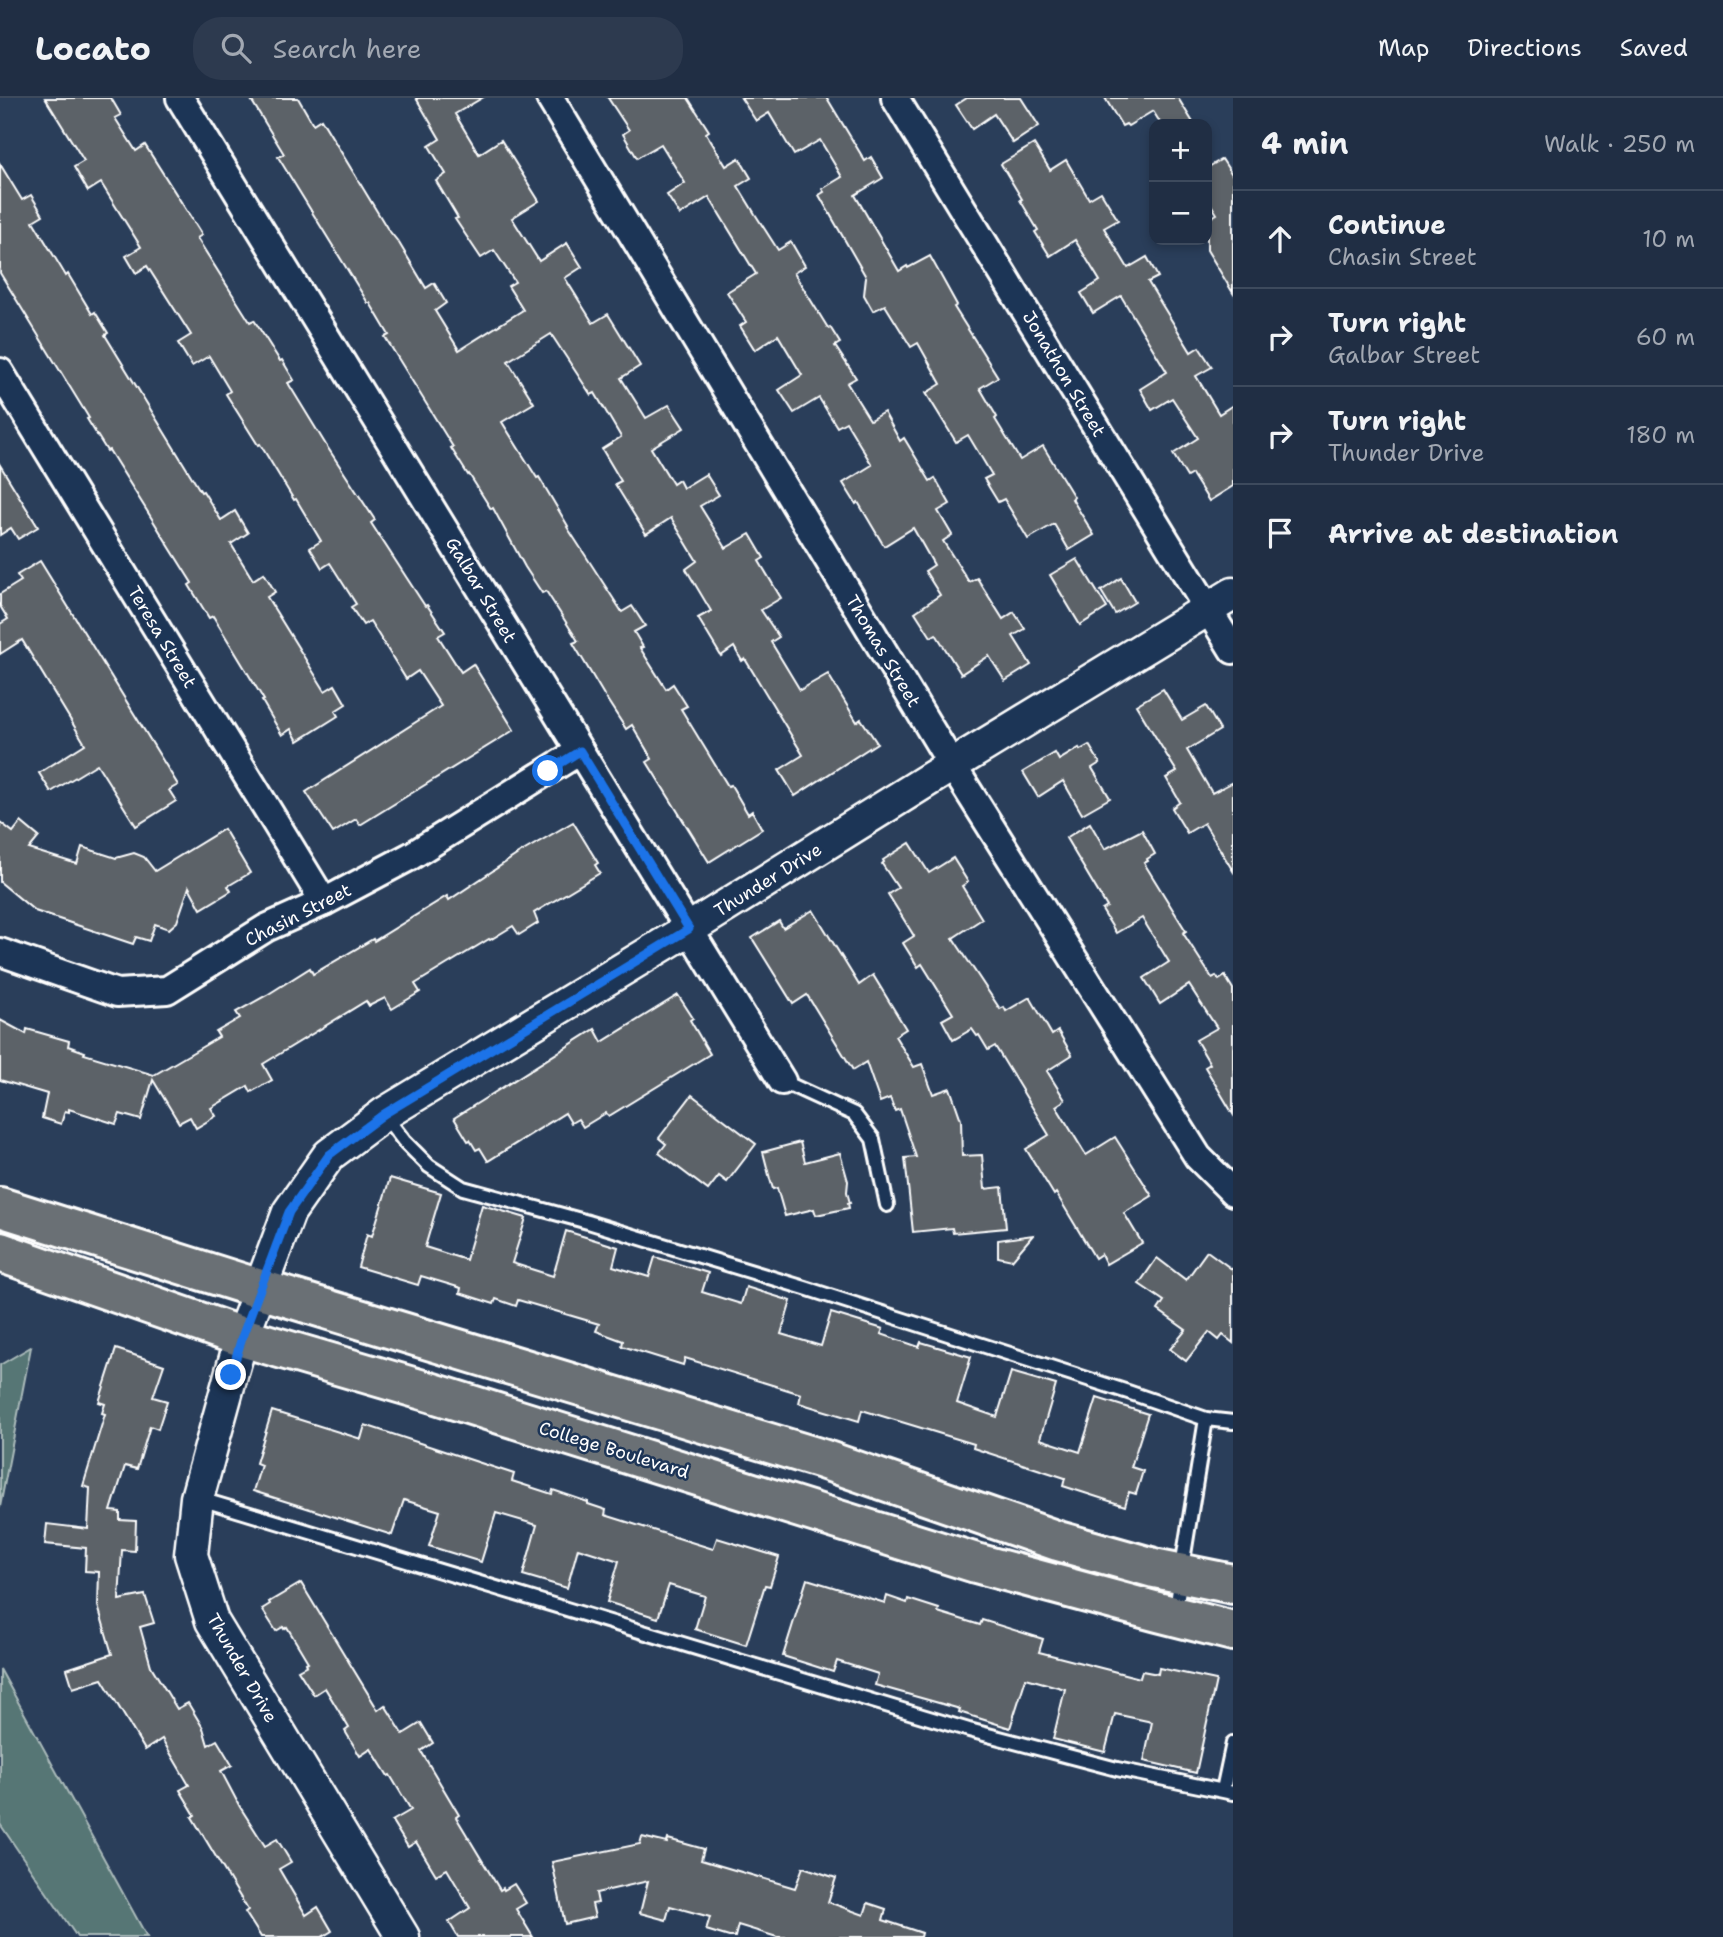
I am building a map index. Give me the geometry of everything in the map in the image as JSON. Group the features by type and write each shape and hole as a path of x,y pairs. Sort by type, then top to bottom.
{"main road":[{"path":"0,1207 260,1289 822,1459 1058,1541 1154,1568 1233,1584"},
{"name":"College Boulevard","path":"0,1252 242,1337 433,1393 975,1563 1233,1630"}],"street":[{"name":"Galbar Street","path":"180,98 782,1081"},
{"name":"Thomas Street","path":"550,98 952,765 1198,1157 1233,1192"},
{"name":"Jonathon Street","path":"895,98 1220,602 1233,650"},
{"name":"Teresa Street","path":"1,376 324,902"},
{"name":"Thunder Drive","path":"403,1937 212,1621 191,1555 197,1498 242,1337 289,1212 329,1155 384,1114 1220,602"},
{"name":"Chasin Street","path":"0,952 117,993 167,990 266,929 411,856 580,751"}],"lane":[{"path":"782,1081 855,1114 873,1139 887,1205"},
{"path":"384,1114 404,1141 429,1166 463,1188 588,1222 805,1288 1206,1419 1233,1422"},
{"path":"1176,1617 1206,1419"},
{"path":"197,1498 969,1730 1117,1769 1228,1791 1233,1743"}],"green space":[{"path":"31,1347 0,1507 0,1365"},
{"path":"0,1669 147,1937 77,1937 0,1824"}],"building":[{"path":"45,98 111,98 121,115 115,118 136,151 145,145 202,235 197,238 250,322 254,320 280,361 282,360 294,380 288,383 375,520 371,523 445,632 438,636 461,672 473,664 514,730 360,825 356,819 333,833 306,792 441,706 418,671 406,679 370,621 363,625 351,607 356,604 330,563 322,568 310,548 321,541 226,394 230,391 209,356 192,366 178,343 191,335 147,266 136,273 126,256 141,247 101,183 88,191 74,167 84,161"},
{"path":"250,98 298,98 313,124 321,119 426,288 434,283 446,303 435,311 459,350 523,310 508,286 515,282 494,250 481,258 455,219 458,218 436,181 446,174 429,146 440,139 416,98 482,98 455,114 479,154 501,140 539,201 512,218 539,261 567,243 582,267 565,278 593,323 608,314 640,366 621,378 646,418 669,405 684,428 651,448 673,484 679,480 683,488 706,474 719,495 700,506 726,548 750,534 764,558 759,561 781,598 761,610 779,637 771,642 800,690 828,674 857,722 861,719 877,743 795,796 779,770 803,755 745,659 742,661 734,647 721,656 698,618 711,611 686,569 697,561 671,518 646,534 615,484 621,481 602,449 621,437 595,393 591,395 551,334 508,361 534,403 502,422 622,612 632,606 645,626 634,632 643,647 640,648 666,689 673,684 687,706 681,709 728,786 731,785 748,814 752,811 762,829 709,862 647,762 652,759 632,725 626,729 573,643 578,641 546,591 542,593 493,508 491,509 451,448 453,447 385,337 389,335 370,303 278,157 284,154"},
{"path":"608,98 688,98 709,131 706,133 726,166 739,158 751,178 738,186 778,250 791,242 805,266 794,273 840,343 835,346 856,378 847,383 870,420 884,412 900,441 904,438 930,481 935,478 950,504 938,511 952,535 943,541 969,582 977,578 1003,619 1014,612 1025,629 1013,636 1031,665 1005,681 989,656 961,674 936,634 931,637 915,612 940,595 925,571 934,565 913,528 884,546 858,502 856,504 843,483 872,465 846,422 837,427 819,398 794,413 779,390 802,375 778,335 755,350 740,326 746,322 727,292 756,274 709,197 680,215 667,195 685,183 661,144 637,158 623,134 629,130"},
{"path":"741,98 827,98 865,161 871,157 883,178 855,195 899,271 930,256 957,305 954,307 998,377 980,388 997,417 995,419 1020,460 1043,446 1094,535 1069,550 1054,524 1028,539 1004,499 998,502 984,479 992,475 968,435 956,442 926,393 941,384 918,343 911,347 885,305 873,311 864,295 866,277 819,195 824,192 822,189 842,177 820,140 794,155 769,113 756,121"},
{"path":"967,98 1021,98 1039,126 1013,143 994,114 972,129 956,105"},
{"path":"1105,98 1178,98 1191,119 1158,119 1153,111 1128,126 1122,126"},
{"path":"1034,144 1050,170 1066,160 1089,199 1101,192 1118,220 1104,228 1128,268 1147,257 1158,277 1148,282 1191,352 1199,347 1212,367 1196,376 1219,414 1233,405 1233,486 1209,501 1192,474 1187,477 1173,454 1198,438 1172,398 1152,410 1140,389 1167,372 1121,296 1093,313 1081,293 1100,281 1075,240 1050,256 1001,164"},
{"path":"1222,159 1233,176 1233,293 1207,250 1207,245 1212,245 1212,217 1217,214 1212,206 1212,165"},
{"path":"0,164 22,200 31,195 43,215 33,221 66,276 68,274 92,314 95,312 108,333 105,335 201,492 203,491 221,520 235,511 248,533 231,544 253,580 264,573 275,592 267,597 325,691 335,685 346,704 335,711 338,716 298,741 291,729 282,735 213,616 209,618 189,585 192,583 87,419 89,418 0,273"},
{"path":"0,465 38,527 18,539 11,528 0,535"},
{"path":"1077,559 1107,608 1080,625 1050,575"},
{"path":"40,561 178,785 169,790 176,801 136,826 97,764 51,792 39,773 85,744 22,640 0,654 0,624 8,619 0,606 0,594 21,581 17,575"},
{"path":"1121,578 1135,602 1115,614 1101,591"},
{"path":"1163,689 1182,720 1206,706 1220,730 1187,750 1212,793 1233,782 1233,871 1204,823 1187,833 1172,808 1180,802 1166,778 1177,772 1136,705"},
{"path":"1089,745 1100,763 1092,768 1110,798 1082,814 1063,781 1038,797 1023,772 1055,753 1059,760"},
{"path":"0,822 13,832 21,822 39,837 29,849 77,864 82,847 116,858 134,853 144,857 155,871 224,829 250,873 228,886 231,891 201,909 189,887 177,922 169,929 155,924 149,941 136,937 133,944 35,911 0,882"},
{"path":"573,822 598,863 595,865 600,873 534,913 538,923 519,935 513,926 415,984 420,992 392,1009 385,998 369,1006 366,1001 263,1064 272,1080 251,1092 248,1086 211,1108 216,1116 196,1128 190,1117 179,1123 153,1080 141,1120 120,1114 116,1124 69,1109 69,1112 65,1111 61,1124 42,1118 47,1094 0,1080 0,1020 26,1034 27,1029 69,1041 68,1046 85,1052 84,1054 154,1075 219,1037 216,1032 240,1018 236,1012 310,968 313,974 373,939 374,941 447,896 449,900 518,854"},
{"path":"1090,823 1105,849 1142,830 1155,854 1144,863 1186,931 1183,933 1212,978 1216,976 1219,980 1225,976 1233,989 1233,1114 1205,1067 1210,1064 1196,1040 1217,1028 1189,985 1160,1004 1144,978 1169,962 1142,918 1116,933 1102,910 1107,907 1066,838"},
{"path":"910,843 929,873 953,858 968,882 962,886 982,919 953,938 1000,1009 1004,1007 1006,1011 1030,997 1052,1035 1058,1031 1072,1055 1047,1071 1065,1100 1056,1106 1086,1155 1115,1137 1152,1196 1124,1213 1142,1243 1106,1264 1101,1254 1095,1258 1026,1149 1049,1135 995,1046 988,1050 972,1029 953,1040 942,1020 953,1014 922,964 918,967 903,943 914,936 888,894 898,888 882,864 883,860"},
{"path":"813,910 859,985 873,975 906,1029 895,1036 914,1067 922,1064 933,1094 950,1088 961,1120 962,1156 982,1155 985,1189 1002,1187 1006,1228 953,1233 952,1228 913,1232 905,1158 916,1157 900,1109 895,1111 890,1098 880,1102 866,1062 853,1070 807,995 793,1004 752,938 779,921 783,928"},
{"path":"678,995 693,1018 690,1020 710,1054 609,1116 606,1113 583,1127 578,1119 571,1123 565,1113 488,1161 480,1148 476,1150 470,1140 468,1141 454,1118 595,1029 602,1042"},
{"path":"692,1095 756,1144 727,1182 719,1176 708,1190 659,1153 666,1144 659,1138"},
{"path":"800,1142 805,1162 840,1153 848,1181 849,1208 816,1215 814,1209 785,1216 777,1188 773,1189 763,1152"},
{"path":"390,1178 441,1193 425,1247 466,1260 482,1205 526,1218 512,1263 553,1276 566,1231 618,1247 613,1266 649,1277 655,1257 708,1273 702,1292 741,1304 746,1287 791,1301 781,1334 821,1346 831,1313 883,1329 881,1334 919,1347 921,1342 971,1357 957,1403 997,1417 1011,1372 1056,1385 1040,1439 1080,1452 1097,1398 1148,1414 1131,1467 1143,1471 1136,1494 1129,1492 1125,1506 1063,1486 1065,1478 973,1448 974,1444 862,1410 859,1421 799,1403 801,1394 685,1358 683,1365 622,1346 623,1341 596,1331 599,1324 518,1300 516,1306 496,1299 494,1304 460,1293 461,1288 421,1276 418,1285 358,1267 367,1234 372,1236"},
{"path":"1033,1235 1012,1260 998,1257 998,1240"},
{"path":"1207,1251 1233,1270 1233,1343 1223,1335 1219,1340 1209,1332 1186,1361 1170,1349 1186,1330 1158,1310 1164,1301 1139,1284 1157,1258 1186,1280"},
{"path":"116,1349 164,1365 153,1397 167,1401 158,1429 150,1426 137,1469 125,1466 111,1511 120,1512 120,1520 136,1521 135,1551 122,1550 119,1600 145,1595 154,1623 140,1627 151,1666 177,1709 188,1703 203,1728 208,1745 217,1740 232,1765 221,1771 240,1807 265,1846 277,1839 291,1862 279,1869 306,1915 318,1907 332,1931 322,1937 261,1937 245,1912 248,1910 192,1817 195,1815 180,1790 189,1785 162,1739 145,1750 102,1679 73,1688 67,1669 112,1654 98,1606 99,1572 85,1571 86,1548 45,1544 47,1524 88,1529 90,1488 83,1486 105,1414 102,1413 105,1404 99,1402"},
{"path":"272,1411 361,1439 365,1425 514,1474 512,1481 552,1494 553,1490 588,1502 606,1510 605,1515 713,1549 717,1538 779,1557 770,1586 765,1585 746,1645 695,1629 705,1596 669,1585 658,1618 607,1602 619,1561 578,1548 567,1588 523,1575 537,1525 496,1513 481,1562 429,1546 440,1511 404,1500 392,1535 253,1491 261,1465 256,1463"},
{"path":"807,1579 885,1603 887,1596 907,1603 908,1599 980,1625 982,1620 1043,1639 1039,1652 1140,1678 1142,1671 1158,1674 1159,1668 1216,1680 1196,1773 1144,1761 1152,1722 1115,1714 1105,1752 1053,1739 1065,1689 1026,1678 1010,1728 959,1712 960,1709 875,1685 878,1674 837,1661 833,1672 783,1656"},
{"path":"301,1583 378,1710 385,1705 403,1734 421,1723 433,1743 421,1751 459,1815 456,1817 500,1890 514,1884 526,1903 516,1909 533,1937 458,1937 449,1922 470,1908 447,1869 436,1875 416,1842 408,1847 392,1821 411,1810 390,1775 388,1776 371,1749 360,1756 345,1731 349,1728 325,1688 314,1695 298,1670 308,1662 287,1627 276,1631 262,1609"},
{"path":"642,1837 667,1843 668,1839 704,1849 701,1860 795,1888 803,1867 836,1878 828,1902 864,1915 868,1903 886,1909 883,1920 922,1933 921,1937 777,1937 738,1925 735,1937 729,1937 706,1930 710,1917 670,1906 666,1920 640,1913 648,1881 596,1893 598,1903 592,1904 595,1917 565,1924 552,1862 640,1844"}],"route":[{"path":"231,1375 242,1337 289,1212 329,1155 384,1114 689,929 580,751 548,771"}]}
